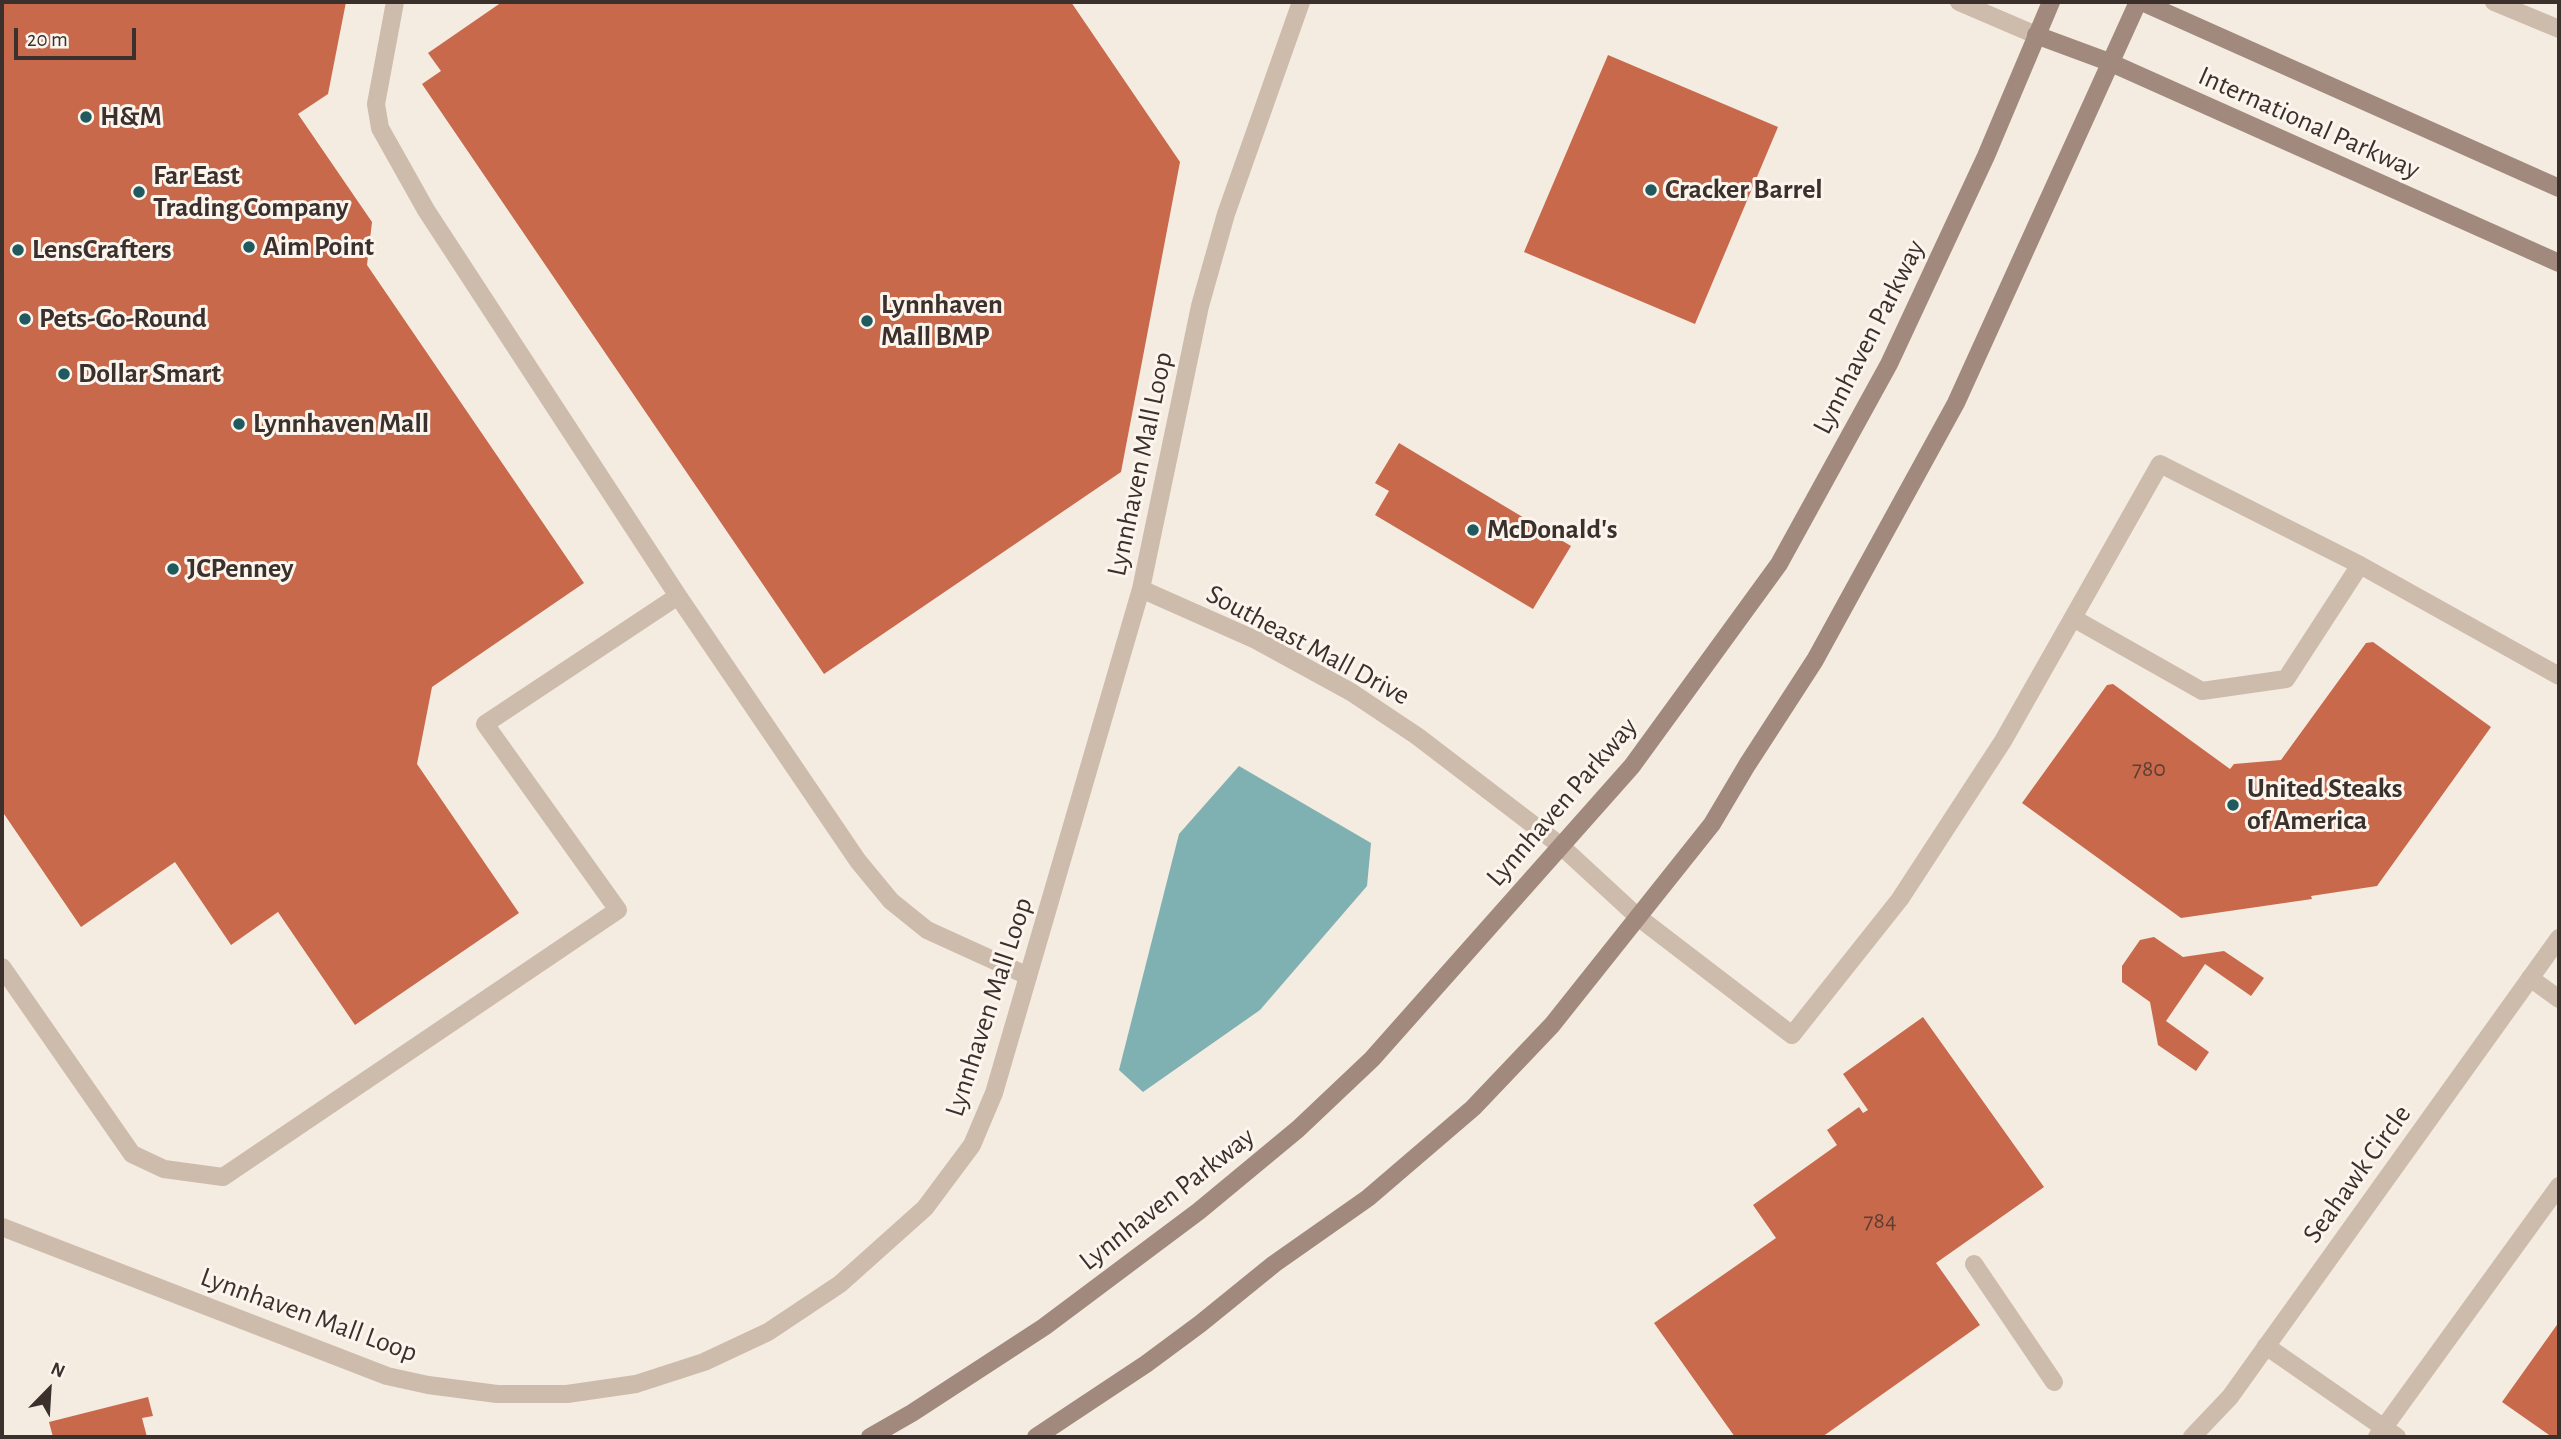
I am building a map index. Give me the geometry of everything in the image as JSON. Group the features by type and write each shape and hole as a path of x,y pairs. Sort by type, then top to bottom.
{"main road":[{"name":"Lynnhaven Parkway","path":"870,1437 912,1413 1044,1327 1199,1211 1298,1129 1372,1059 1632,766 1779,565 1889,364 1986,156 2051,2"},
{"name":"International Parkway","path":"2140,2 2559,188"},
{"path":"1036,1437 1200,1324 1275,1264 1368,1198 1462,1117 1552,1025 1712,824 1815,660 1956,403 2109,62 2140,2"},
{"name":"International Parkway","path":"2036,35 2109,62 2559,263"}],"street":[{"path":"395,2 376,104 380,128 426,210 678,596 858,861 891,901 927,930 1028,976"},
{"name":"Lynnhaven Mall Loop","path":"2,1227 387,1376 428,1385 497,1394 567,1394 636,1384 704,1362 768,1332 840,1284 925,1208 971,1145 994,1093 1141,589 1200,306 1226,214 1301,2"},
{"path":"1959,2 2036,35"},
{"path":"2494,2 2559,29"},
{"path":"2360,565 2286,679 2202,691 2073,618 2160,464 2360,565 2559,676"},
{"name":"Southeast Mall Drive","path":"1141,589 1256,640 1350,692 1417,736 1561,846 1638,917 1792,1035 1900,899 2003,741 2073,618"},
{"path":"2,967 132,1154 164,1169 223,1177 618,910 485,724 678,596"},
{"name":"Seahawk Circle","path":"2192,1437 2230,1397 2559,938"},
{"path":"2530,978 2559,999"},
{"path":"2266,1346 2386,1434 2559,1186"},
{"path":"1974,1264 2054,1382"}],"water":[{"path":"1239,766 1371,843 1367,886 1260,1010 1143,1092 1119,1070 1179,834"}],"building":[{"name":"Lynnhaven Mall","path":"2,2 346,2 328,94 298,114 372,222 367,265 584,583 432,687 417,764 519,913 355,1025 278,912 231,945 175,862 81,927 2,811"},
{"name":"Lynnhaven Mall BMP","path":"502,2 1071,2 1180,162 1121,472 824,674 422,84 441,71 428,53"},
{"name":"Cracker Barrel","path":"1608,55 1778,127 1695,324 1524,252"},
{"name":"McDonald's","path":"1399,443 1571,546 1533,609 1375,515 1389,491 1375,483"},
{"path":"2373,642 2491,727 2377,886 2311,896 2312,899 2181,918 2022,803 2107,685 2113,684 2230,769 2234,764 2281,760 2366,643"},
{"path":"2154,937 2183,957 2224,951 2264,978 2251,996 2205,964 2166,1021 2209,1052 2196,1071 2158,1045 2150,1002 2122,982 2122,966 2140,940"},
{"path":"1923,1017 2044,1187 1936,1263 1980,1325 1822,1437 1735,1437 1654,1323 1776,1238 1753,1205 1837,1145 1827,1130 1859,1107 1863,1113 1868,1110 1843,1074"},
{"path":"2559,1322 2559,1437 2552,1437 2502,1402"},
{"path":"148,1397 153,1416 142,1418 147,1437 53,1437 49,1422"}],"place":[{"name":"H&M","path":"86,117"},
{"name":"Cracker Barrel","path":"1651,190"},
{"name":"Far East Trading Company","path":"139,192"},
{"name":"Aim Point","path":"249,247"},
{"name":"LensCrafters","path":"18,250"},
{"name":"Pets-Go-Round","path":"25,319"},
{"name":"Lynnhaven Mall BMP","path":"867,321"},
{"name":"Dollar Smart","path":"64,374"},
{"name":"Lynnhaven Mall","path":"239,424"},
{"name":"McDonald's","path":"1473,530"},
{"name":"JCPenney","path":"173,569"},
{"name":"United Steaks of America","path":"2233,805"}]}
